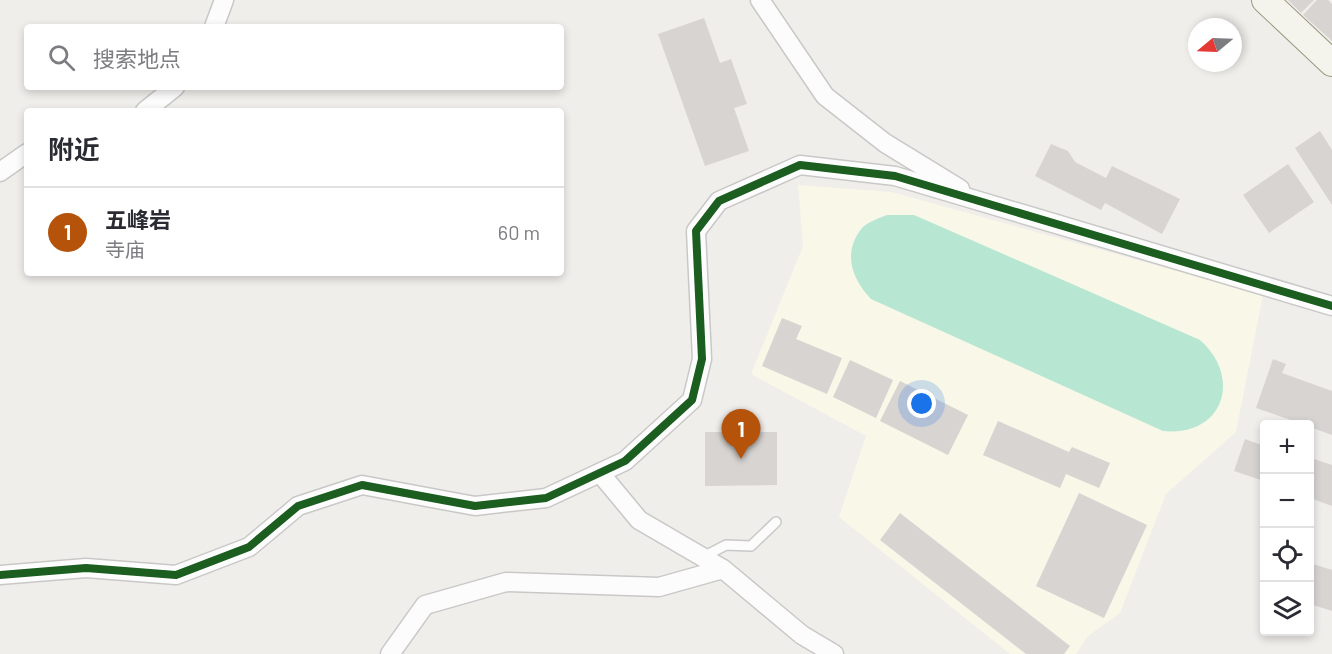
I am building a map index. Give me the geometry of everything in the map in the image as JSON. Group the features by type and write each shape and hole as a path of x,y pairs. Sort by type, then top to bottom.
{"street":[{"path":"215,24 224,0"},
{"path":"760,0 825,96 885,143 985,204"},
{"path":"1264,0 1332,63"},
{"path":"149,108 171,90"},
{"path":"0,172 24,155"},
{"path":"0,575 86,568 176,575 249,548 298,506 362,485 475,506 546,498 626,461 693,400 702,359 696,231 719,201 800,165 895,176 1332,306"},
{"path":"600,473 639,520 723,569 802,635 834,654"},
{"path":"390,654 425,605 507,582 659,587 723,569"}],"lane":[{"path":"703,557 726,545 751,546 776,522"}],"shaded area":[{"path":"798,185 892,192 1263,295 1236,432 1166,494 1120,613 1088,636 1076,654 1010,654 839,517 866,436 751,374 803,246"}],"green space":[{"path":"887,215 914,215 1200,340 1213,355 1221,371 1223,387 1220,402 1212,415 1200,425 1184,430 1163,431 871,299 855,274 851,256 852,247 862,228"}],"building":[{"path":"1288,0 1314,0 1301,13"},
{"path":"1317,0 1328,0 1332,4 1332,41 1303,15"},
{"path":"704,18 720,63 731,59 747,104 734,108 749,151 705,166 658,34"},
{"path":"1320,131 1332,150 1332,205 1295,148"},
{"path":"1051,144 1068,151 1075,162 1106,178 1112,166 1180,199 1162,234 1105,203 1101,210 1035,176"},
{"path":"1288,164 1314,202 1269,233 1243,195"},
{"path":"782,318 802,326 796,339 842,358 827,394 762,366"},
{"path":"1273,359 1286,364 1282,373 1332,391 1332,435 1314,428 1314,420 1290,420 1256,408"},
{"path":"850,360 893,380 876,418 833,397"},
{"path":"900,381 968,415 948,455 880,421"},
{"path":"998,421 1069,452 1072,447 1110,463 1099,488 1066,474 1060,488 983,455"},
{"path":"705,432 777,432 777,485 705,486"},
{"path":"1245,439 1260,445 1260,480 1234,471"},
{"path":"1314,459 1332,465 1332,506 1314,499"},
{"path":"1079,493 1147,525 1104,618 1036,586"},
{"path":"900,513 1070,646 1064,654 1026,654 880,540"},
{"path":"1314,564 1332,570 1332,611 1314,605"}],"cycle path":[{"path":"0,575 86,568 176,575 249,547 298,506 362,485 475,506 546,498 625,461 692,400 702,359 696,231 719,201 800,165 895,176 1332,306"}],"place":[{"name":"五峰岩","path":"741,459"}]}
